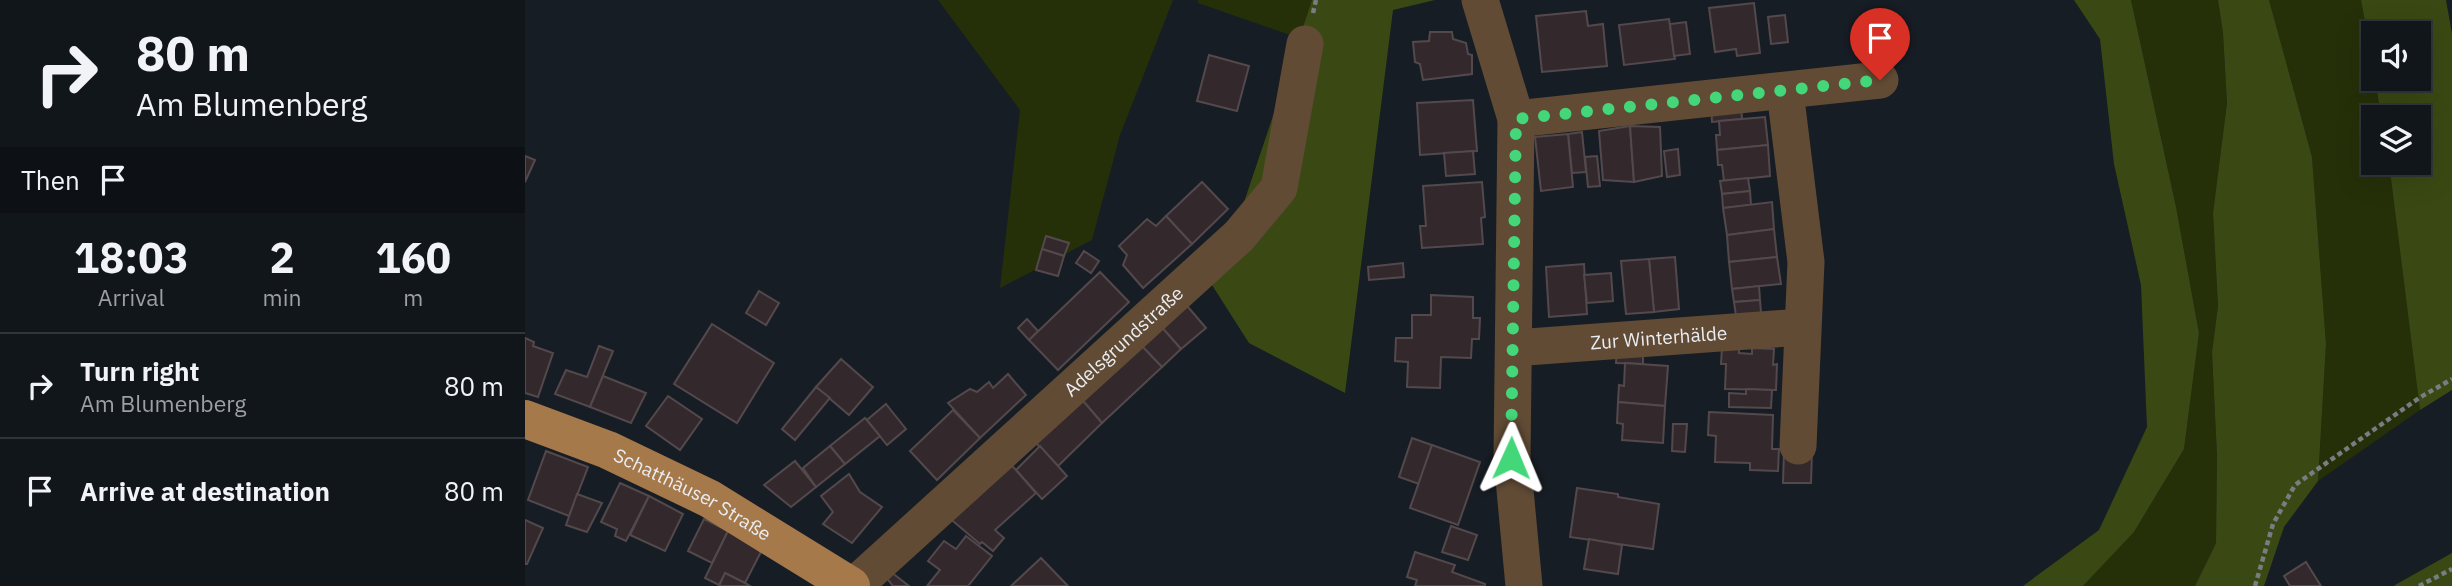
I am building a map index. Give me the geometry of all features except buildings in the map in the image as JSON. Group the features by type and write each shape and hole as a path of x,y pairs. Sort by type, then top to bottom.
{"main road":[{"name":"Schatthäuser Straße","path":"525,419 608,450 710,499 852,586"}],"street":[{"path":"1480,0 1516,119 1511,458 1524,586"},
{"name":"Adelsgrundstraße","path":"852,586 1239,236 1279,188 1305,44"},
{"path":"1516,119 1880,80"},
{"path":"1785,91 1806,262 1798,446"},
{"name":"Zur Winterhälde","path":"1514,348 1802,327"}],"path":[{"path":"2255,586 2273,524 2295,485 2419,398 2452,379"},
{"path":"2419,586 2452,569"}],"green space":[{"path":"938,0 1173,0 1120,135 1092,240 1000,288 1020,110"},
{"path":"1198,0 1312,0 1299,38 1198,3"},
{"path":"1312,0 1435,0 1393,10 1345,393 1249,343 1198,263 1239,217"},
{"path":"2074,0 2131,0 2176,207 2199,333 2184,449 2134,532 2083,586 2023,586 2099,530 2147,427 2141,285 2114,164 2100,39"},
{"path":"2131,0 2218,0 2223,33 2227,103 2213,213 2218,306 2212,352 2217,456 2216,543 2195,586 2083,586 2134,532 2184,449 2199,333 2176,207"},
{"path":"2218,0 2269,0 2312,157 2326,344 2318,481 2284,527 2264,586 2195,586 2216,543 2217,456 2212,352 2218,306 2213,213 2227,103 2223,33"},
{"path":"2269,0 2361,0 2365,21 2361,21 2361,91 2377,91 2379,105 2361,105 2361,175 2391,175 2420,410 2318,481 2326,344 2312,157"},
{"path":"2361,0 2446,0 2452,34 2452,390 2420,410 2391,175 2431,175 2431,105 2379,105 2377,91 2431,91 2431,21 2365,21"},
{"path":"2452,553 2452,586 2394,586 2395,585"}],"route":[{"path":"1511,458 1516,119 1880,80"}]}
